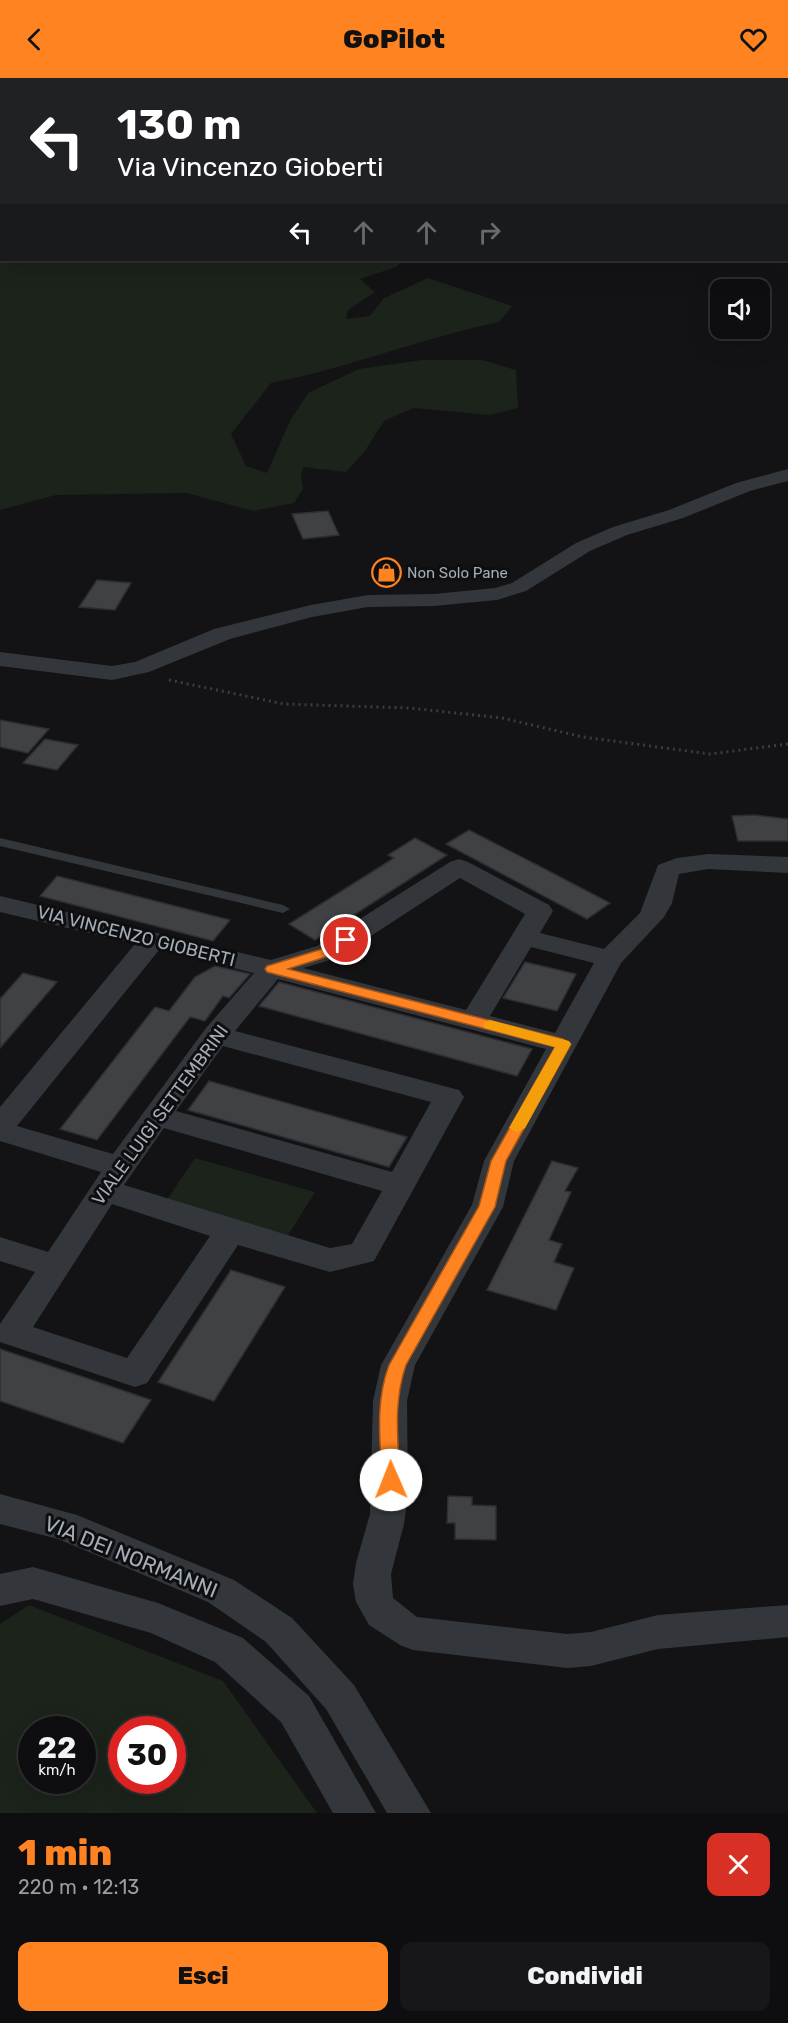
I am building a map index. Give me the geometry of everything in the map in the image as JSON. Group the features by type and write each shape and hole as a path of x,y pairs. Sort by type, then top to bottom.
{"street":[{"path":"0,658 112,674 141,667 222,634 311,611 368,601 434,600 497,594 519,587 583,547 620,531 676,514 743,487 788,475"},
{"path":"788,865 702,861 674,865 667,870 660,903 651,917 610,959 499,1161 487,1207 428,1307 389,1387 387,1403 392,1469 388,1515 373,1573 373,1594 379,1610 393,1624 413,1633 567,1651 591,1649 658,1632 788,1621"},
{"path":"272,969 327,952 459,867 540,910 473,1021"},
{"name":"VIA VINCENZO GIOBERTI","path":"0,904 272,969 563,1044"},
{"path":"524,937 610,959"},
{"path":"153,940 0,1129 230,1231 330,1260 363,1253 449,1097 216,1035"},
{"name":"VIALE LUIGI SETTEMBRINI","path":"230,1231 135,1374 12,1333 112,1178 216,1035 272,969"},
{"path":"158,1116 400,1185"},
{"path":"0,1249 55,1266"},
{"name":"VIA DEI NORMANNI","path":"0,1509 64,1526 221,1590 279,1630 340,1697 410,1813"},
{"path":"0,1590 33,1583 158,1619 229,1650 295,1709 355,1813"}],"lane":[{"path":"0,842 283,909"}],"path":[{"path":"162,679 225,690 284,704 410,708 502,718 575,736 686,751 729,754 788,744"}],"shaded area":[{"path":"0,261 23,263 29,261 404,261 396,267 360,279 375,292 348,310 346,319 370,316 384,298 428,278 512,306 499,322 271,383 231,434 246,466 267,473 290,421 308,393 359,369 422,360 482,360 516,370 518,408 489,415 413,408 384,421 365,451 346,472 303,467 301,477 303,489 294,503 253,511 187,493 56,495 0,510"},
{"path":"195,1158 315,1192 287,1237 166,1201"},
{"path":"29,1605 223,1681 317,1813 0,1813 0,1624"}],"building":[{"path":"328,511 339,535 303,539 292,514"},
{"path":"97,580 131,583 115,610 79,607"},
{"path":"0,720 49,729 28,753 0,747"},
{"path":"45,739 78,745 57,770 23,763"},
{"path":"754,815 788,819 788,841 738,841 732,816"},
{"path":"469,830 610,903 587,919 446,844"},
{"path":"415,838 447,855 315,940 289,924 394,858 388,855"},
{"path":"57,876 230,920 213,941 40,896"},
{"path":"525,962 576,974 557,1011 503,998"},
{"path":"215,966 250,974 229,998 223,996 205,1021 190,1017 97,1140 60,1129 155,1007 169,1011 195,977"},
{"path":"23,973 57,982 0,1048 0,999"},
{"path":"279,982 532,1049 517,1076 259,1006"},
{"path":"209,1081 407,1137 389,1167 188,1110"},
{"path":"552,1161 578,1168 565,1191 571,1192 549,1240 562,1244 554,1262 574,1268 556,1310 487,1290"},
{"path":"231,1270 285,1287 214,1401 158,1382"},
{"path":"0,1349 151,1400 123,1443 0,1401"},
{"path":"448,1496 472,1497 472,1505 496,1506 496,1540 455,1539 455,1523 447,1523"}],"slow traffic":[{"path":"490,1025 563,1044 517,1128"}],"place":[{"name":"Non Solo Pane","path":"386,573"}],"route":[{"path":"346,940 327,952 272,969 563,1044 499,1161 487,1207 428,1307 389,1387 387,1403 391,1480"}]}
